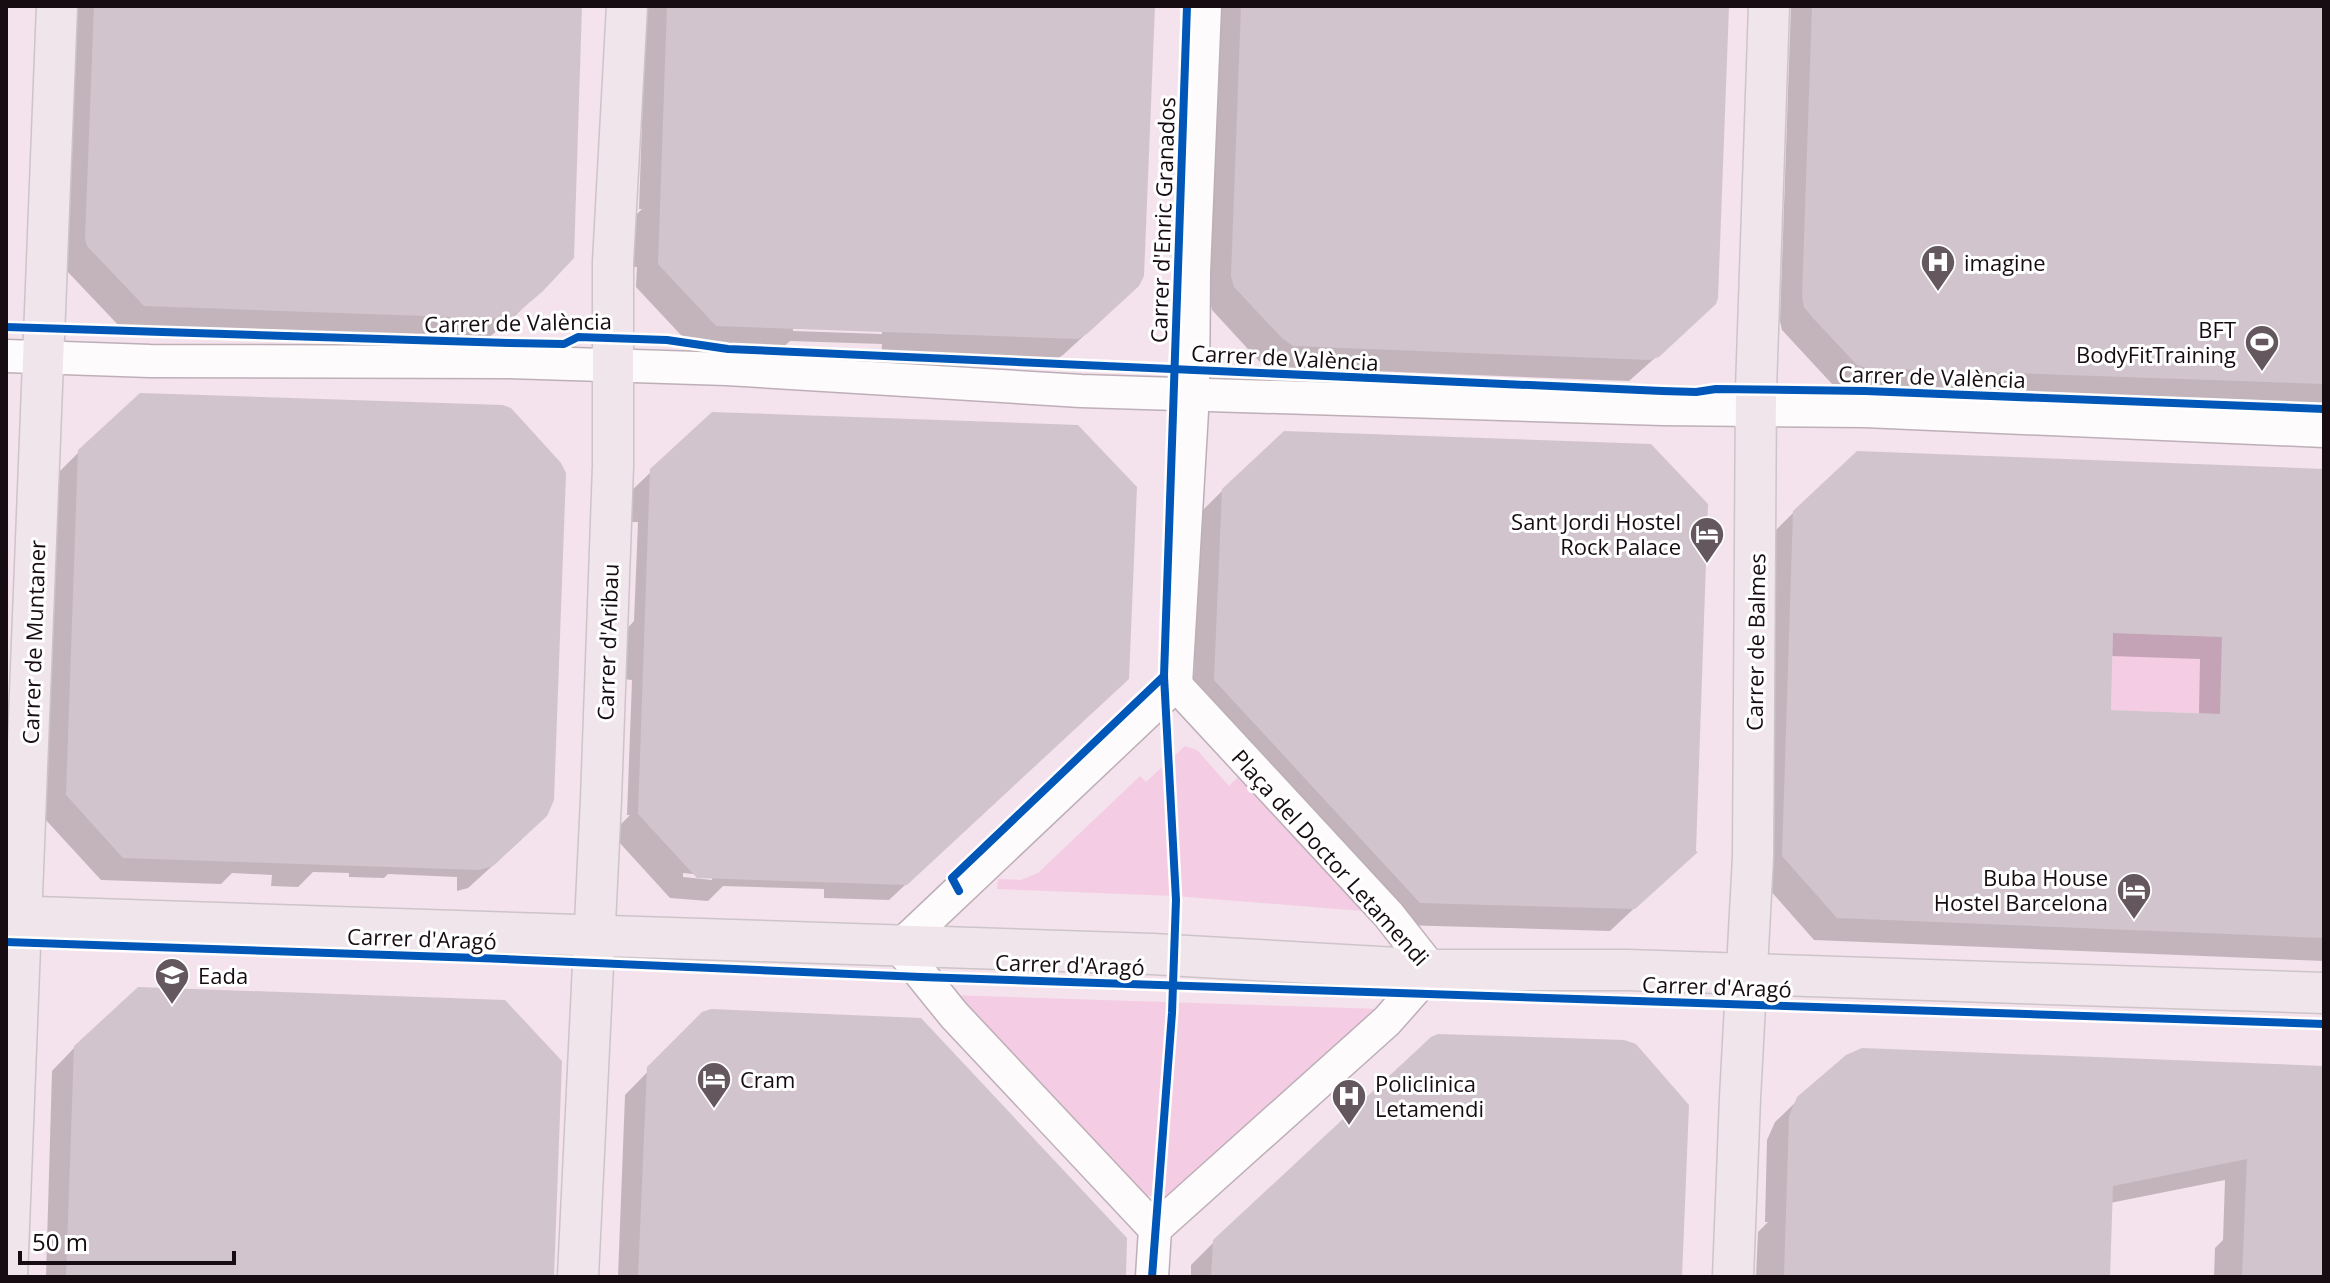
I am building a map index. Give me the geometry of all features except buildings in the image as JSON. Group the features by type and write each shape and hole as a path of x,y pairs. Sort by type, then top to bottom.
{"main road":[{"name":"Carrer de Muntaner","path":"7,1277 25,356 57,6"},
{"name":"Carrer d'Aribau","path":"578,1277 613,480 613,262 627,6"},
{"name":"Carrer de Balmes","path":"1733,1277 1753,857 1757,409 1769,6"},
{"name":"Carrer d'Aragó","path":"14,916 1174,955 1432,970 1587,969 2324,993"}],"street":[{"name":"Carrer d'Enric Granados","path":"1176,685 1193,394 1194,273 1205,6"},
{"name":"Carrer de València","path":"25,356 150,361 498,362 727,369 1081,391 1865,411 2324,431"},
{"path":"1152,1277 1155,1229 954,1015 899,947 1176,685"},
{"name":"Plaça del Doctor Letamendi","path":"1155,1229 1387,1021 1432,970 1388,914 1176,685"}],"shaded area":[{"path":"2113,633 2222,637 2220,714 2111,710"},
{"path":"1185,746 1197,750 1229,786 1240,775 1363,911 1175,896 997,889 998,879 1021,880 1038,873 1140,776 1146,782"},
{"path":"946,995 1379,1009 1178,1197 1134,1195"}],"cycle path":[{"path":"1152,1277 1172,1013 1176,900 1164,676 1187,6"},
{"path":"6,327 509,343 564,344 578,337 667,340 728,349 1662,391 1865,391 2324,409"},
{"path":"959,891 952,878 1164,676"},
{"path":"6,942 921,977 2324,1024"}],"place":[{"name":"imagine","path":"1938,293"},
{"name":"BFT BodyFitTraining","path":"2262,373"},
{"name":"Sant Jordi Hostel Rock Palace","path":"1707,565"},
{"name":"Buba House Hostel Barcelona","path":"2134,921"},
{"name":"Eada","path":"172,1006"},
{"name":"Cram","path":"714,1110"},
{"name":"Policlinica Letamendi","path":"1349,1127"}]}
